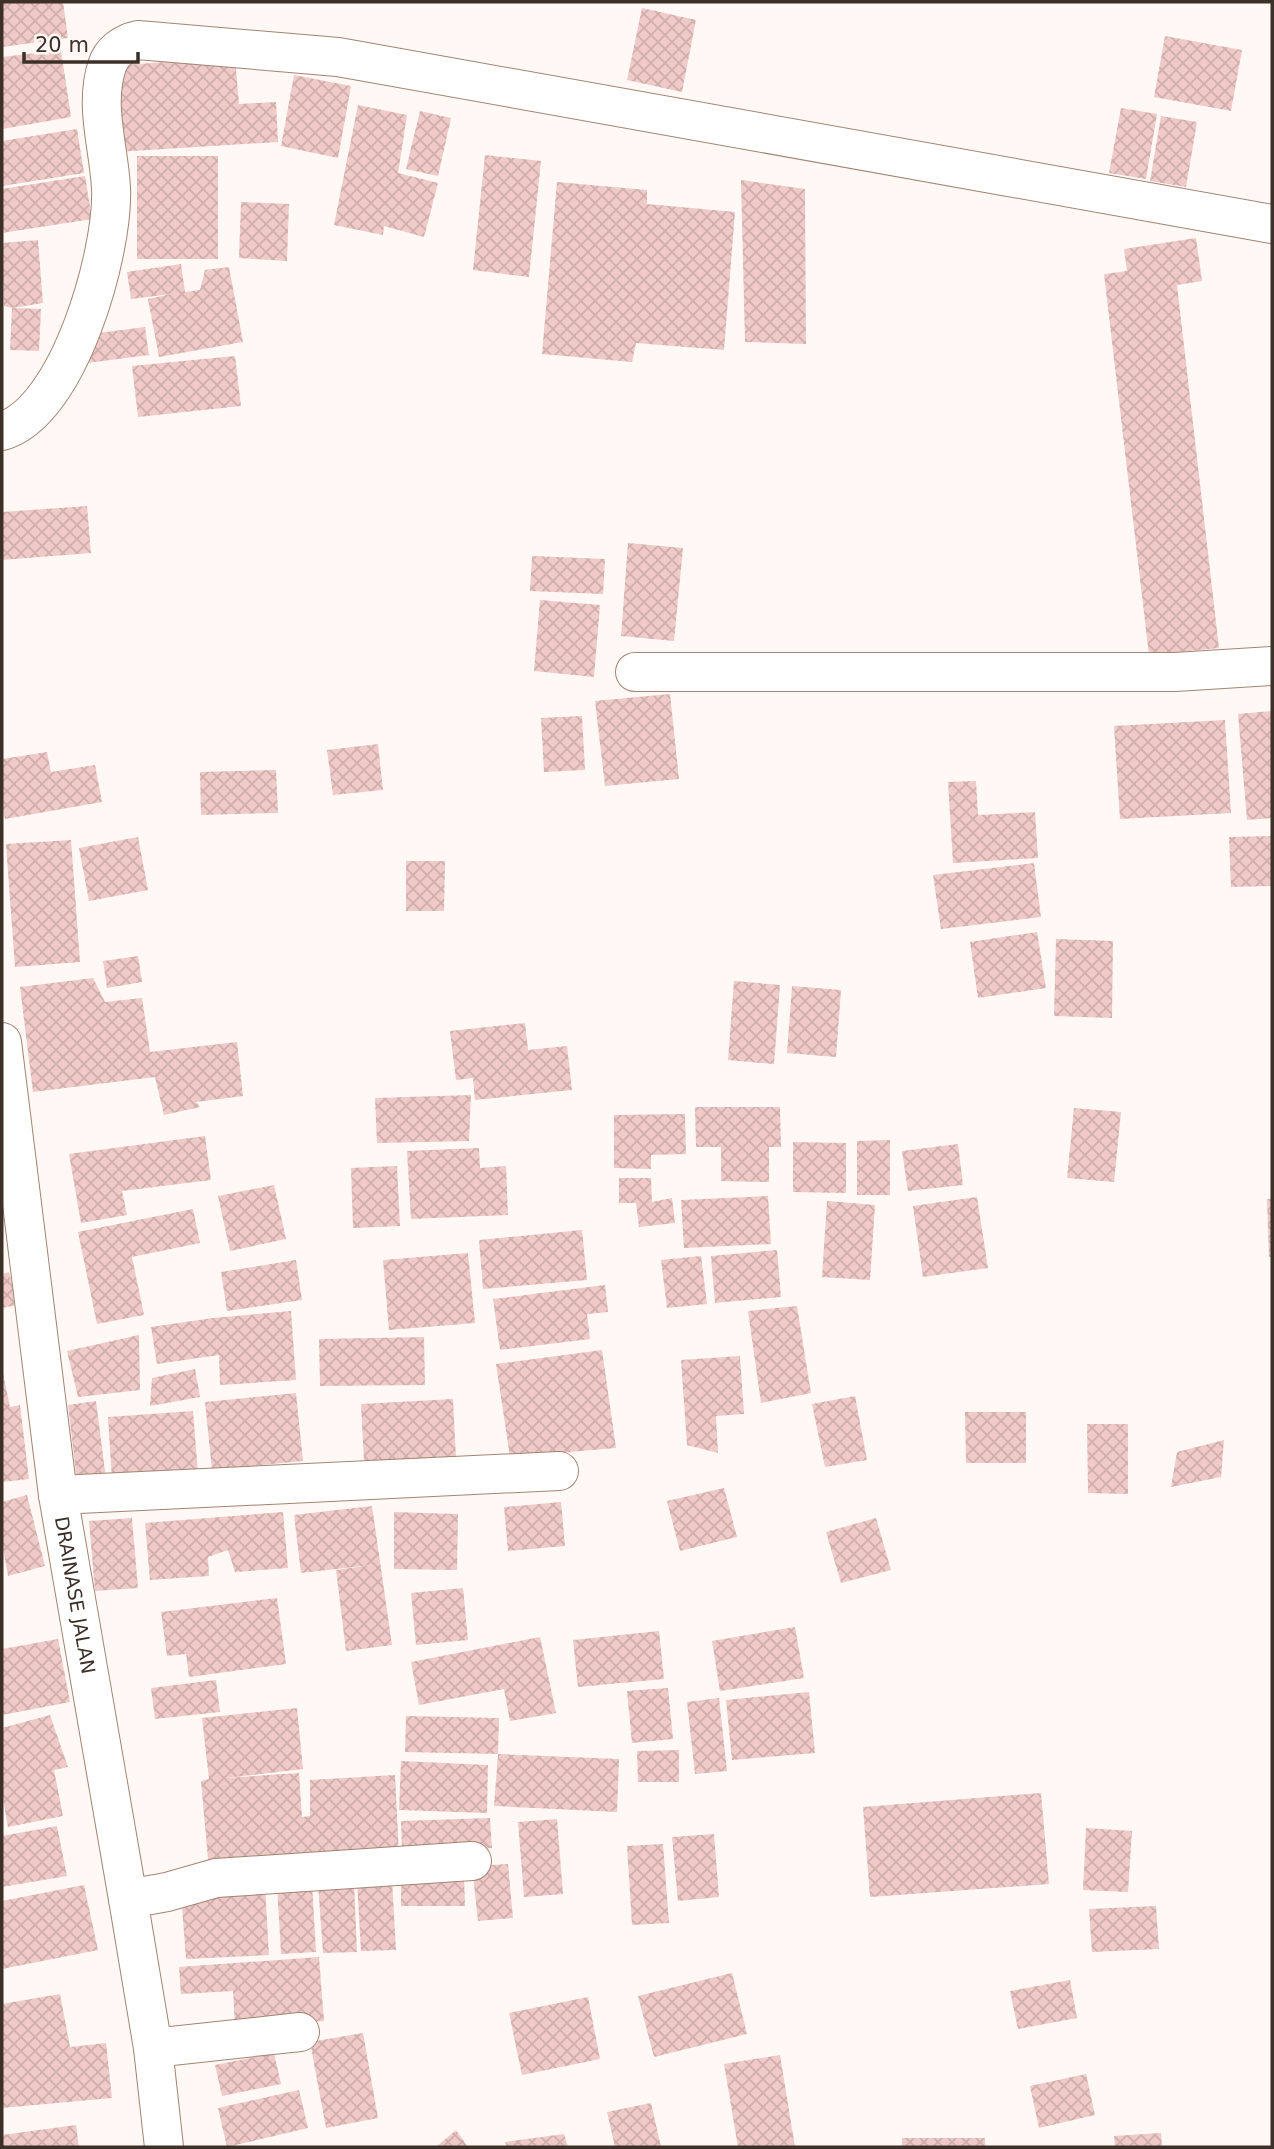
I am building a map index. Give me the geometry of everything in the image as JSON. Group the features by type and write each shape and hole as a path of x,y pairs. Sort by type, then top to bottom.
{"street":[{"path":"2,431 22,421 35,410 78,341 100,268 108,226 111,190 101,97 103,81 109,60 124,45 138,40 338,57 1272,224"},
{"path":"635,671 1175,672 1272,666"},
{"name":"DRAINASE JALAN","path":"2,1042 58,1496 153,2048 164,2147"},
{"path":"58,1496 559,1471"},
{"path":"128,1899 167,1892 216,1878 472,1861"},
{"path":"153,2048 300,2032"}],"building":[{"path":"2,2 63,2 68,38 2,47"},
{"path":"642,8 696,20 682,92 627,80"},
{"path":"1165,36 1242,50 1231,111 1154,97"},
{"path":"61,50 71,117 2,129 2,57"},
{"path":"235,57 239,104 276,102 278,142 116,152 110,66"},
{"path":"294,75 351,86 338,158 281,146"},
{"path":"358,105 407,115 398,173 438,183 424,237 384,226 383,235 334,225"},
{"path":"1121,108 1157,114 1146,179 1109,173"},
{"path":"420,111 451,118 438,176 406,169"},
{"path":"1161,116 1197,122 1186,187 1150,181"},
{"path":"77,129 84,173 2,186 2,141"},
{"path":"485,155 541,161 529,277 473,270"},
{"path":"137,156 218,156 218,259 137,259"},
{"path":"85,176 92,219 2,233 2,189"},
{"path":"741,180 805,189 806,344 745,342"},
{"path":"557,182 647,190 647,204 735,212 724,350 636,343 632,362 542,354"},
{"path":"241,202 289,204 287,261 239,258"},
{"path":"1196,238 1202,281 1177,285 1219,648 1149,655 1104,274 1127,271 1124,249"},
{"path":"38,240 43,303 12,308 4,306 2,243"},
{"path":"181,264 185,292 200,290 205,270 229,267 243,342 159,357 148,299 171,294 131,299 127,272"},
{"path":"12,308 41,309 39,351 10,350"},
{"path":"145,327 149,355 87,363 90,334"},
{"path":"235,356 241,406 138,417 132,366"},
{"path":"87,506 91,553 2,560 2,512"},
{"path":"628,543 683,548 674,641 621,636"},
{"path":"532,556 605,559 603,594 530,591"},
{"path":"540,600 600,605 594,677 534,671"},
{"path":"670,694 679,779 605,786 595,701"},
{"path":"1272,711 1272,818 1247,820 1238,714"},
{"path":"582,716 585,770 544,772 541,718"},
{"path":"1225,720 1231,813 1120,819 1114,726"},
{"path":"378,744 383,790 333,795 327,750"},
{"path":"47,752 51,772 95,765 102,802 5,819 2,804 2,759"},
{"path":"276,770 278,813 201,815 200,772"},
{"path":"976,781 978,815 1035,812 1038,858 953,863 948,782"},
{"path":"1272,836 1272,886 1231,887 1229,837"},
{"path":"138,837 148,890 89,901 79,848"},
{"path":"71,840 80,962 15,967 6,844"},
{"path":"406,861 445,861 444,911 406,911"},
{"path":"1034,863 1041,917 941,929 933,875"},
{"path":"1037,932 1046,988 978,998 970,942"},
{"path":"1056,939 1113,941 1112,1018 1054,1016"},
{"path":"138,956 142,982 107,988 103,961"},
{"path":"93,978 105,1002 142,998 150,1052 237,1042 243,1096 196,1102 200,1107 164,1115 155,1077 33,1092 20,987"},
{"path":"734,981 780,985 774,1064 728,1060"},
{"path":"792,986 841,990 836,1057 787,1053"},
{"path":"525,1023 528,1050 567,1046 572,1090 475,1100 473,1078 456,1080 450,1031"},
{"path":"471,1095 469,1141 377,1143 375,1098"},
{"path":"695,1107 780,1107 781,1147 769,1147 769,1182 721,1181 721,1147 696,1147"},
{"path":"1074,1108 1121,1112 1114,1182 1067,1178"},
{"path":"685,1114 686,1154 651,1155 651,1169 614,1168 614,1115"},
{"path":"205,1136 211,1180 122,1191 127,1215 81,1223 69,1154"},
{"path":"890,1140 890,1195 857,1195 857,1141"},
{"path":"793,1142 846,1143 846,1193 793,1192"},
{"path":"958,1144 963,1185 908,1191 902,1151"},
{"path":"479,1148 480,1168 506,1166 508,1215 411,1219 407,1151"},
{"path":"397,1166 400,1226 353,1228 351,1168"},
{"path":"619,1178 651,1178 652,1202 672,1198 675,1223 639,1227 636,1203 619,1203"},
{"path":"274,1185 286,1239 230,1251 218,1196"},
{"path":"768,1196 771,1244 684,1248 681,1200"},
{"path":"977,1197 988,1268 923,1277 913,1206"},
{"path":"1267,1199 1272,1199 1272,1257 1269,1257"},
{"path":"827,1201 875,1205 870,1280 822,1277"},
{"path":"193,1209 200,1243 132,1257 144,1315 97,1324 78,1232"},
{"path":"582,1230 587,1280 483,1289 479,1240"},
{"path":"777,1250 781,1297 715,1303 711,1256"},
{"path":"468,1253 475,1323 389,1330 383,1260"},
{"path":"701,1256 707,1304 667,1308 661,1260"},
{"path":"296,1260 302,1300 227,1311 221,1272"},
{"path":"9,1272 17,1305 2,1308 2,1274"},
{"path":"605,1285 608,1312 587,1314 590,1339 500,1350 493,1299"},
{"path":"797,1306 811,1393 761,1403 748,1311"},
{"path":"291,1311 296,1380 220,1385 219,1355 157,1364 151,1327"},
{"path":"139,1335 140,1390 78,1397 67,1351"},
{"path":"424,1337 425,1385 320,1386 319,1339"},
{"path":"602,1350 616,1448 510,1457 496,1364"},
{"path":"740,1356 744,1414 716,1416 718,1453 687,1445 681,1360"},
{"path":"2,1369 10,1407 20,1405 29,1479 2,1482"},
{"path":"195,1369 200,1397 150,1406 152,1378"},
{"path":"296,1393 303,1461 212,1470 205,1402"},
{"path":"855,1396 867,1460 825,1467 812,1404"},
{"path":"453,1399 456,1458 364,1462 361,1404"},
{"path":"96,1401 106,1479 77,1482 68,1405"},
{"path":"193,1411 198,1474 112,1479 108,1417"},
{"path":"965,1412 1026,1412 1026,1463 966,1463"},
{"path":"1087,1424 1128,1424 1128,1494 1088,1493"},
{"path":"1224,1440 1221,1477 1171,1487 1177,1452"},
{"path":"724,1488 737,1537 680,1551 667,1501"},
{"path":"27,1495 45,1566 8,1576 2,1542 2,1502"},
{"path":"561,1502 565,1546 508,1551 504,1507"},
{"path":"372,1506 392,1645 346,1651 336,1570 372,1565 301,1573 294,1515"},
{"path":"283,1512 288,1568 235,1572 228,1550 208,1557 209,1576 150,1580 145,1523"},
{"path":"394,1512 458,1514 457,1570 394,1569"},
{"path":"132,1518 138,1588 95,1591 89,1521"},
{"path":"876,1518 891,1570 841,1583 826,1532"},
{"path":"463,1588 468,1640 416,1645 411,1593"},
{"path":"277,1598 286,1664 189,1677 186,1654 167,1656 161,1612"},
{"path":"795,1627 804,1678 720,1691 712,1641"},
{"path":"659,1631 664,1679 578,1687 573,1640"},
{"path":"540,1637 556,1713 510,1721 504,1689 419,1705 411,1662"},
{"path":"58,1639 70,1702 2,1715 2,1649"},
{"path":"216,1680 220,1712 155,1719 151,1688"},
{"path":"668,1688 673,1739 632,1743 627,1691"},
{"path":"809,1692 815,1753 732,1760 726,1700"},
{"path":"719,1698 727,1771 695,1774 687,1702"},
{"path":"297,1708 303,1769 226,1778 299,1773 302,1817 310,1816 310,1780 395,1775 399,1855 209,1870 201,1781 209,1779 202,1718"},
{"path":"50,1715 68,1767 54,1770 63,1816 8,1827 2,1793 2,1728"},
{"path":"406,1716 499,1718 498,1754 405,1752"},
{"path":"679,1750 679,1782 638,1782 637,1751"},
{"path":"498,1754 619,1759 617,1812 494,1806"},
{"path":"401,1761 488,1765 487,1813 399,1810"},
{"path":"1041,1793 1049,1884 870,1897 863,1807"},
{"path":"490,1818 492,1848 402,1850 401,1821"},
{"path":"557,1819 563,1894 524,1897 518,1822"},
{"path":"57,1826 67,1876 2,1887 2,1836"},
{"path":"1086,1828 1132,1831 1128,1892 1083,1890"},
{"path":"714,1834 719,1897 678,1901 672,1837"},
{"path":"663,1844 669,1923 632,1925 627,1846"},
{"path":"508,1864 513,1918 478,1921 472,1866"},
{"path":"464,1877 465,1906 401,1906 401,1878"},
{"path":"392,1880 396,1950 361,1951 357,1882"},
{"path":"354,1882 357,1952 323,1953 318,1884"},
{"path":"312,1883 316,1952 281,1954 277,1884"},
{"path":"84,1885 98,1950 2,1969 2,1901"},
{"path":"265,1886 269,1955 186,1959 181,1894"},
{"path":"1156,1906 1159,1949 1092,1952 1089,1909"},
{"path":"319,1957 324,2021 235,2027 233,1991 181,1994 179,1967"},
{"path":"732,1973 747,2034 654,2057 638,1996"},
{"path":"1070,1980 1077,2018 1018,2029 1010,1991"},
{"path":"60,1994 70,2047 106,2043 112,2098 2,2108 2,2004"},
{"path":"588,1997 600,2059 522,2075 509,2013"},
{"path":"363,2033 378,2118 326,2128 310,2042"},
{"path":"274,2053 281,2084 222,2096 215,2065"},
{"path":"780,2055 795,2147 738,2147 724,2064"},
{"path":"1086,2074 1095,2115 1039,2128 1030,2086"},
{"path":"299,2090 308,2128 227,2147 218,2108"},
{"path":"651,2103 661,2147 615,2147 607,2112"},
{"path":"76,2125 79,2147 2,2147 2,2135"},
{"path":"456,2130 468,2147 436,2147"},
{"path":"1161,2133 1162,2147 1115,2147 1114,2136"},
{"path":"564,2134 568,2147 507,2147 505,2142"},
{"path":"902,2138 985,2138 985,2147 902,2147"}]}
